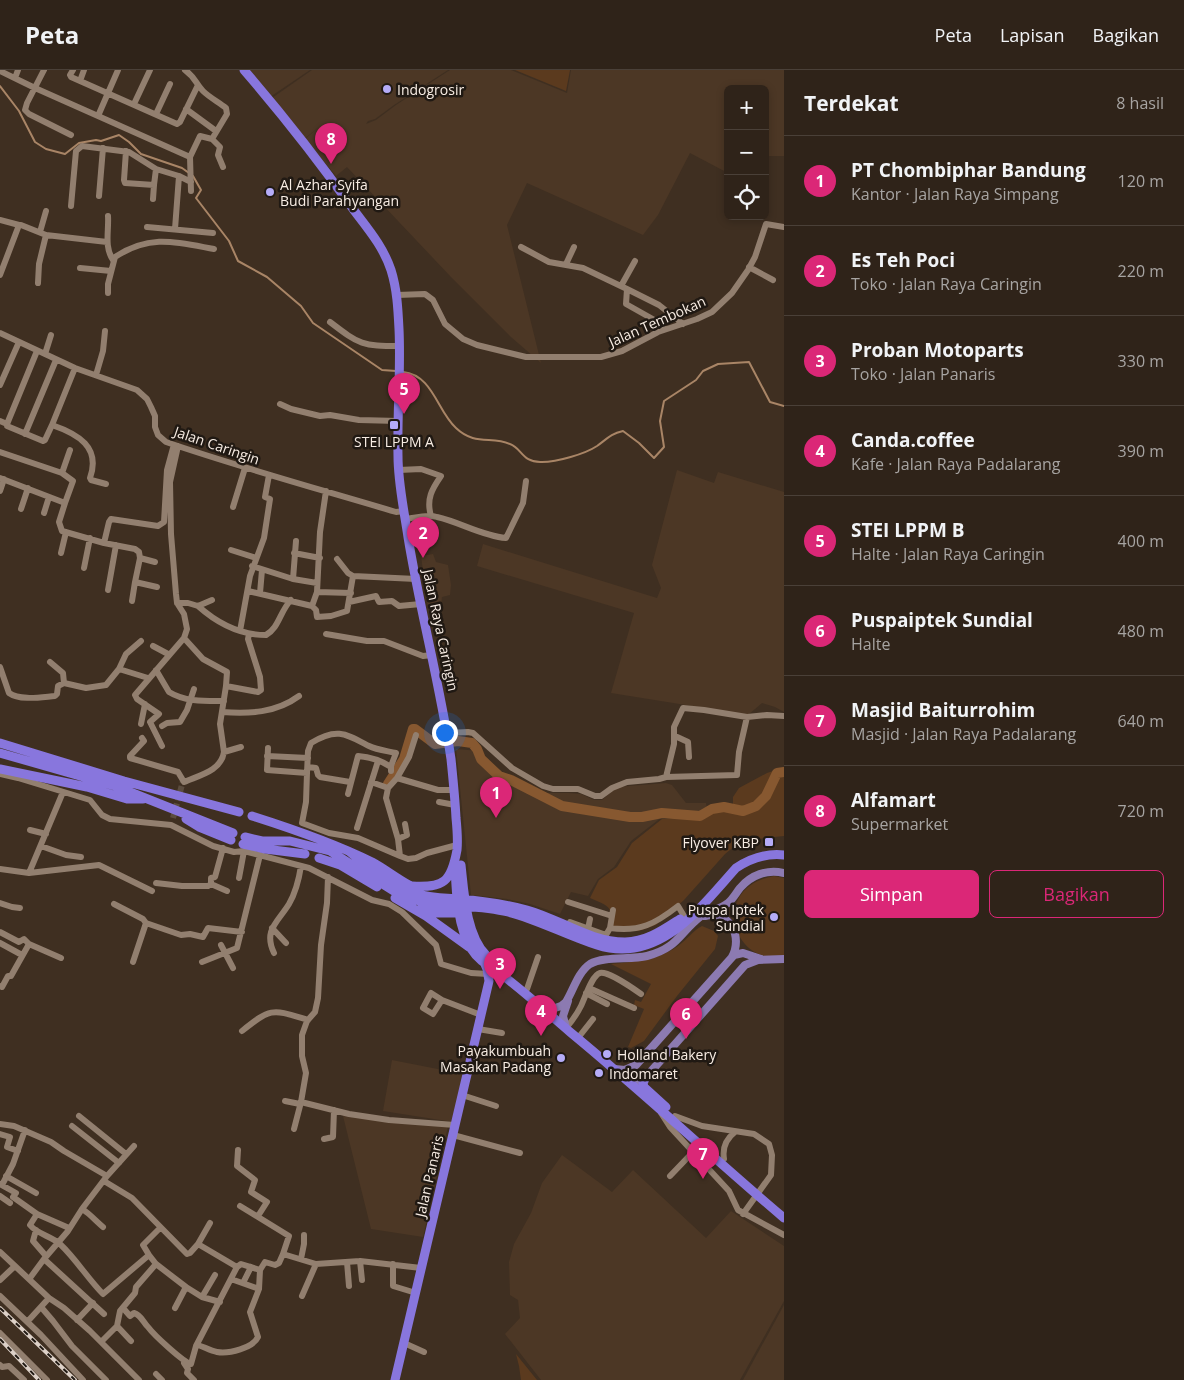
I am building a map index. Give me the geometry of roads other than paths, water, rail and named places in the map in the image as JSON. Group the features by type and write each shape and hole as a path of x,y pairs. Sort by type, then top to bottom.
{"highway":[{"name":"Jalan Raya Caringin","path":"244,70 322,165 374,236 387,260 397,295 400,346 399,470 416,579 449,747 455,790 457,851 463,913"},
{"path":"0,742 124,781 239,812"},
{"path":"0,753 115,786 170,807 200,827 232,837"},
{"path":"0,769 87,787 127,799 149,799"},
{"path":"252,816 350,852 412,886 437,893 444,897 446,904 437,913"},
{"path":"244,844 262,841 290,841 330,852 378,878 414,893 427,897 503,904 528,910 590,942 611,948 625,949 650,944 692,917 736,868 742,864 757,857 774,854 784,855"},
{"path":"244,844 265,849 305,854"},
{"path":"552,923 600,939 625,942 653,936 684,916 697,905 730,866 765,850 784,850"},
{"path":"430,887 444,882 451,872 457,851"},
{"path":"350,852 378,878"},
{"path":"319,858 344,867 400,906 426,916 471,949 483,961 505,977 623,1076 775,1207 784,1218"},
{"path":"412,886 460,886"},
{"path":"400,906 437,913 463,913"},
{"path":"463,913 471,949"},
{"path":"463,913 485,954 526,989 547,1005 555,1008"},
{"path":"483,961 489,977 505,977"},
{"name":"Jalan Panaris","path":"395,1380 482,1015 489,977"},
{"path":"646,1077 643,1083 645,1088 724,1159 747,1183"},
{"path":"775,1207 784,1212"}],"main road":[{"path":"555,1008 564,1004 584,970 594,963 657,953 675,943 704,914 726,905 746,882 754,876 769,872 784,873"},
{"path":"691,926 701,918 709,915 725,918 731,926 736,939 736,949 731,959"},
{"path":"615,1070 625,1070 636,1065 734,955 742,953 765,960"},
{"path":"623,1076 633,1081 639,1081 646,1077 743,966 751,961 784,959"},
{"path":"566,1028 563,1022 563,1014 575,986"}],"street":[{"path":"15,78 18,70"},
{"path":"44,70 25,110 29,114 71,135"},
{"path":"73,70 70,76 177,124 180,122 198,85"},
{"path":"80,81 84,70"},
{"path":"98,116 118,70"},
{"path":"134,104 150,70"},
{"path":"185,70 194,76 204,92 226,108 227,114 212,139"},
{"path":"0,71 190,157"},
{"path":"156,114 170,84"},
{"path":"186,109 216,131"},
{"path":"192,191 190,157 205,124"},
{"path":"200,136 212,139 220,147 218,157 223,167"},
{"path":"71,206 76,151 82,146 126,151 156,169 191,180"},
{"path":"99,196 103,148"},
{"path":"126,151 124,182 128,184 154,185"},
{"path":"154,199 156,169"},
{"path":"175,229 179,176"},
{"path":"38,283 46,211"},
{"path":"108,216 108,252 113,260"},
{"path":"0,220 23,225 43,233 107,242"},
{"name":"Jalan Tembokan","path":"397,295 426,294 433,300 445,324 477,346 526,358 601,357 622,352 663,327 683,324 712,312 723,303 749,267 755,257 766,224 784,228"},
{"path":"0,275 19,225"},
{"path":"146,227 213,233"},
{"path":"108,293 113,260 120,254 145,242 194,245 214,249"},
{"path":"566,264 574,246"},
{"path":"521,247 549,262 583,268 659,305 683,324"},
{"path":"620,286 635,261"},
{"path":"749,267 773,280"},
{"path":"80,268 111,271"},
{"path":"627,289 627,305 663,327"},
{"path":"330,322 354,340 363,344 400,346"},
{"path":"96,375 103,351 104,330"},
{"name":"Jalan Caringin","path":"0,333 75,368 137,390 151,406 155,416 154,427 158,435 166,442 245,468 405,515"},
{"path":"45,354 51,336"},
{"path":"0,385 19,342"},
{"path":"37,351 3,422 7,426 42,441 45,440 75,368"},
{"path":"25,434 56,360"},
{"path":"280,404 291,409 320,416 330,415 359,420 398,420"},
{"path":"52,425 83,440 88,445 93,466 90,478 91,480 106,484"},
{"path":"162,746 150,722 159,714 136,696 148,678 184,638 187,629 184,614 177,603 168,519 170,482 176,445"},
{"path":"62,473 70,450"},
{"path":"0,452 62,473 73,481 59,522 62,531 104,543 135,549 139,552 140,558 132,601"},
{"path":"233,506 245,468"},
{"path":"399,470 421,469 441,476 430,491 429,508 431,516"},
{"path":"240,632 252,566 264,538 269,512 270,499 264,497 269,475"},
{"path":"0,492 2,478 66,503"},
{"path":"405,515 431,516 506,538 522,503 526,481"},
{"path":"21,508 28,488"},
{"path":"312,606 317,592 320,532 326,491"},
{"path":"44,513 49,497"},
{"path":"104,543 108,522 111,519 158,526 168,519"},
{"path":"61,553 66,532"},
{"path":"84,568 90,538"},
{"path":"293,579 296,541"},
{"path":"108,590 116,545"},
{"path":"231,550 256,558"},
{"path":"294,553 320,558"},
{"path":"140,558 155,562"},
{"path":"338,559 348,573 353,576 416,579"},
{"path":"252,566 293,579 318,583"},
{"path":"260,593 262,570"},
{"path":"248,591 312,606 316,610 317,617 323,617 347,611 353,576"},
{"path":"135,582 157,587"},
{"path":"317,592 351,594"},
{"path":"349,602 376,596 379,602 392,601 399,606 421,604"},
{"path":"198,606 212,600"},
{"path":"177,603 188,603 198,606 214,619 240,632 263,636 273,630 291,600"},
{"path":"226,686 258,692 261,690 260,677 248,639 249,634"},
{"path":"326,634 367,641 384,641 423,656 432,655"},
{"path":"142,740 130,756 131,759 178,772 184,782 205,774 223,760 224,752 220,729 227,672 203,659 184,638"},
{"path":"0,666 7,691 13,696 55,696 58,686 64,683 86,688 106,685 119,668 126,654 141,641"},
{"path":"154,646 168,654"},
{"path":"50,662 63,672 64,683"},
{"path":"119,668 148,678"},
{"path":"156,670 169,692 190,700 224,701"},
{"path":"162,726 167,723 180,722 187,710 194,689"},
{"path":"222,712 260,712 291,702 299,696"},
{"path":"141,724 145,704"},
{"path":"666,776 674,744 674,727 683,708 747,717 784,716"},
{"path":"447,735 474,733 512,768 542,786 553,789 578,789 595,796 601,796 612,788 627,782 659,779 666,776 737,775 739,752 747,717"},
{"path":"348,794 358,756 377,760 391,768 396,752 371,747 354,737 342,734 327,736 312,742 308,751 306,802 302,823 329,833 358,838 408,860 427,853 457,851"},
{"path":"400,856 398,839 386,798 388,788 409,757 416,735"},
{"path":"674,736 688,742 689,757"},
{"path":"224,752 241,747"},
{"path":"268,748 266,769 268,771 316,768 320,777 350,782"},
{"path":"267,756 308,758"},
{"path":"357,828 378,761"},
{"path":"0,774 90,800 102,815 110,819 172,822 213,846 234,852 244,844"},
{"path":"396,778 438,790 455,790"},
{"path":"371,782 388,788"},
{"path":"29,873 63,792"},
{"path":"438,802 455,805"},
{"path":"398,839 407,835 405,824"},
{"path":"30,830 46,834"},
{"path":"244,844 260,855 301,866 328,877 372,900 400,906 439,949 441,964 489,977"},
{"path":"239,878 244,844"},
{"path":"40,846 66,855 81,857"},
{"path":"211,884 223,848"},
{"path":"202,962 237,948 260,855"},
{"path":"0,868 29,873 99,865 152,891"},
{"path":"274,953 270,937 272,928 290,903 301,866"},
{"path":"294,1129 306,1073 301,1045 303,1031 316,1007 321,945 328,903 328,877"},
{"path":"156,883 182,886 205,886 211,884 227,891"},
{"path":"568,902 613,913 610,928 606,935 570,922"},
{"path":"0,903 20,908"},
{"path":"114,904 143,919 146,923 180,935 190,934 203,937 208,928 242,932"},
{"path":"610,928 624,930 650,925 678,906 684,916"},
{"path":"588,928 590,919"},
{"path":"133,962 146,923"},
{"path":"272,928 286,943"},
{"path":"0,932 19,942 24,939 29,944 61,958"},
{"path":"0,942 22,955"},
{"path":"0,986 2,987 8,976 11,976 29,944"},
{"path":"221,945 233,968"},
{"path":"526,989 538,957"},
{"path":"566,1028 579,1009 596,975 603,972 641,994"},
{"path":"588,991 606,1004"},
{"path":"588,991 634,1008"},
{"path":"440,1002 432,1014 423,1008 426,1000 440,1002 482,1015"},
{"path":"242,1031 266,1014 277,1011 308,1020"},
{"path":"578,1038 593,1019"},
{"path":"478,1029 502,1033"},
{"path":"462,1096 496,1106"},
{"path":"285,1101 389,1120 455,1125"},
{"path":"659,1109 670,1127 729,1191 738,1210 784,1235"},
{"path":"324,1139 333,1137 334,1110"},
{"path":"79,1116 126,1154"},
{"path":"675,1116 698,1125 743,1132 759,1137 769,1144 772,1155 771,1174 743,1214"},
{"path":"0,1124 14,1126 51,1142 105,1179 132,1198 187,1254 198,1244 210,1224"},
{"path":"72,1126 119,1163"},
{"path":"25,1130 20,1140 18,1151 1,1184 16,1193 13,1197 37,1214 70,1228"},
{"path":"724,1159 724,1144 736,1132"},
{"path":"0,1134 20,1140"},
{"path":"453,1135 520,1152"},
{"path":"10,1137 7,1147 18,1151"},
{"path":"30,1278 70,1228 105,1179 134,1146"},
{"path":"238,1150 237,1166 254,1180 251,1192 266,1202 258,1216"},
{"path":"670,1176 694,1152"},
{"path":"6,1176 36,1193"},
{"path":"0,1196 10,1203"},
{"path":"198,1345 217,1352 238,1350 256,1341 258,1337 250,1312 259,1289 260,1270 265,1262 276,1265 279,1263 289,1236 240,1206"},
{"path":"82,1209 87,1211 90,1217 103,1227"},
{"path":"37,1214 30,1225 58,1242 81,1266 103,1294"},
{"path":"160,1228 143,1245 156,1264 202,1297 220,1302"},
{"path":"36,1230 33,1242 45,1257 104,1314"},
{"path":"299,1258 304,1244 304,1235"},
{"path":"198,1244 237,1267"},
{"path":"0,1252 30,1278 49,1298 101,1342 139,1380"},
{"path":"283,1254 316,1264 360,1261 422,1268"},
{"path":"77,1320 103,1294 149,1255"},
{"path":"360,1261 362,1280"},
{"path":"347,1262 349,1286"},
{"path":"101,1342 117,1326 120,1311 135,1293 136,1287 156,1264"},
{"path":"123,1308 130,1316 134,1313 138,1314 149,1329 178,1356 191,1364 198,1345 237,1267 241,1264 260,1270"},
{"path":"302,1296 316,1264"},
{"path":"393,1264 393,1286 416,1293"},
{"path":"0,1280 15,1266"},
{"path":"243,1283 251,1267"},
{"path":"202,1297 215,1275"},
{"path":"231,1279 259,1289"},
{"path":"175,1308 186,1287"},
{"path":"0,1296 28,1321 83,1380"},
{"path":"28,1321 49,1298"},
{"path":"41,1307 72,1346 106,1380"},
{"path":"117,1326 130,1341"},
{"path":"0,1333 47,1380"},
{"path":"404,1343 424,1352"},
{"path":"178,1356 188,1369 187,1373 194,1380"},
{"path":"0,1366 9,1366 24,1380"},
{"path":"156,1374 162,1380"}],"waterway":[{"path":"0,86 19,111 35,142 46,149 65,154 79,143 101,141 119,135 141,154 182,168 189,173"},
{"path":"193,176 201,190 196,198 229,241 238,261 267,277 301,306 313,323 382,370 396,371"},
{"path":"403,372 413,375 428,387 449,421 463,434 476,439 510,444 526,458 535,462 555,461 578,455 592,449 612,435 623,431 654,458 664,447 660,421 664,401 696,380 703,371 718,364 749,362 770,402 784,406"},
{"path":"388,784 404,759 413,729 435,744 458,741 472,743 481,759 499,776 511,780 562,806 630,817 662,813 700,816 712,809 724,807 743,811 756,806 766,796 777,773 784,772"}],"tunnel":[{"path":"173,818 183,781"}],"railway":[{"path":"0,1308 75,1380"},
{"path":"0,1339 39,1380"}],"place":[{"name":"Indogrosir","path":"387,89"},
{"name":"Alfamart","path":"331,164"},
{"name":"Al Azhar Syifa Budi Parahyangan","path":"270,192"},
{"name":"STEI LPPM B","path":"404,414"},
{"name":"STEI LPPM A","path":"394,425"},
{"name":"Es Teh Poci","path":"423,558"},
{"name":"PT Chombiphar Bandung","path":"496,818"},
{"name":"Flyover KBP","path":"769,842"},
{"name":"Puspa Iptek Sundial","path":"774,917"},
{"name":"Proban Motoparts","path":"500,989"},
{"name":"Canda.coffee","path":"541,1036"},
{"name":"Puspaiptek Sundial","path":"686,1039"},
{"name":"Holland Bakery","path":"607,1054"},
{"name":"Payakumbuah Masakan Padang","path":"561,1058"},
{"name":"Indomaret","path":"599,1073"},
{"name":"Masjid Baiturrohim","path":"703,1179"}]}
